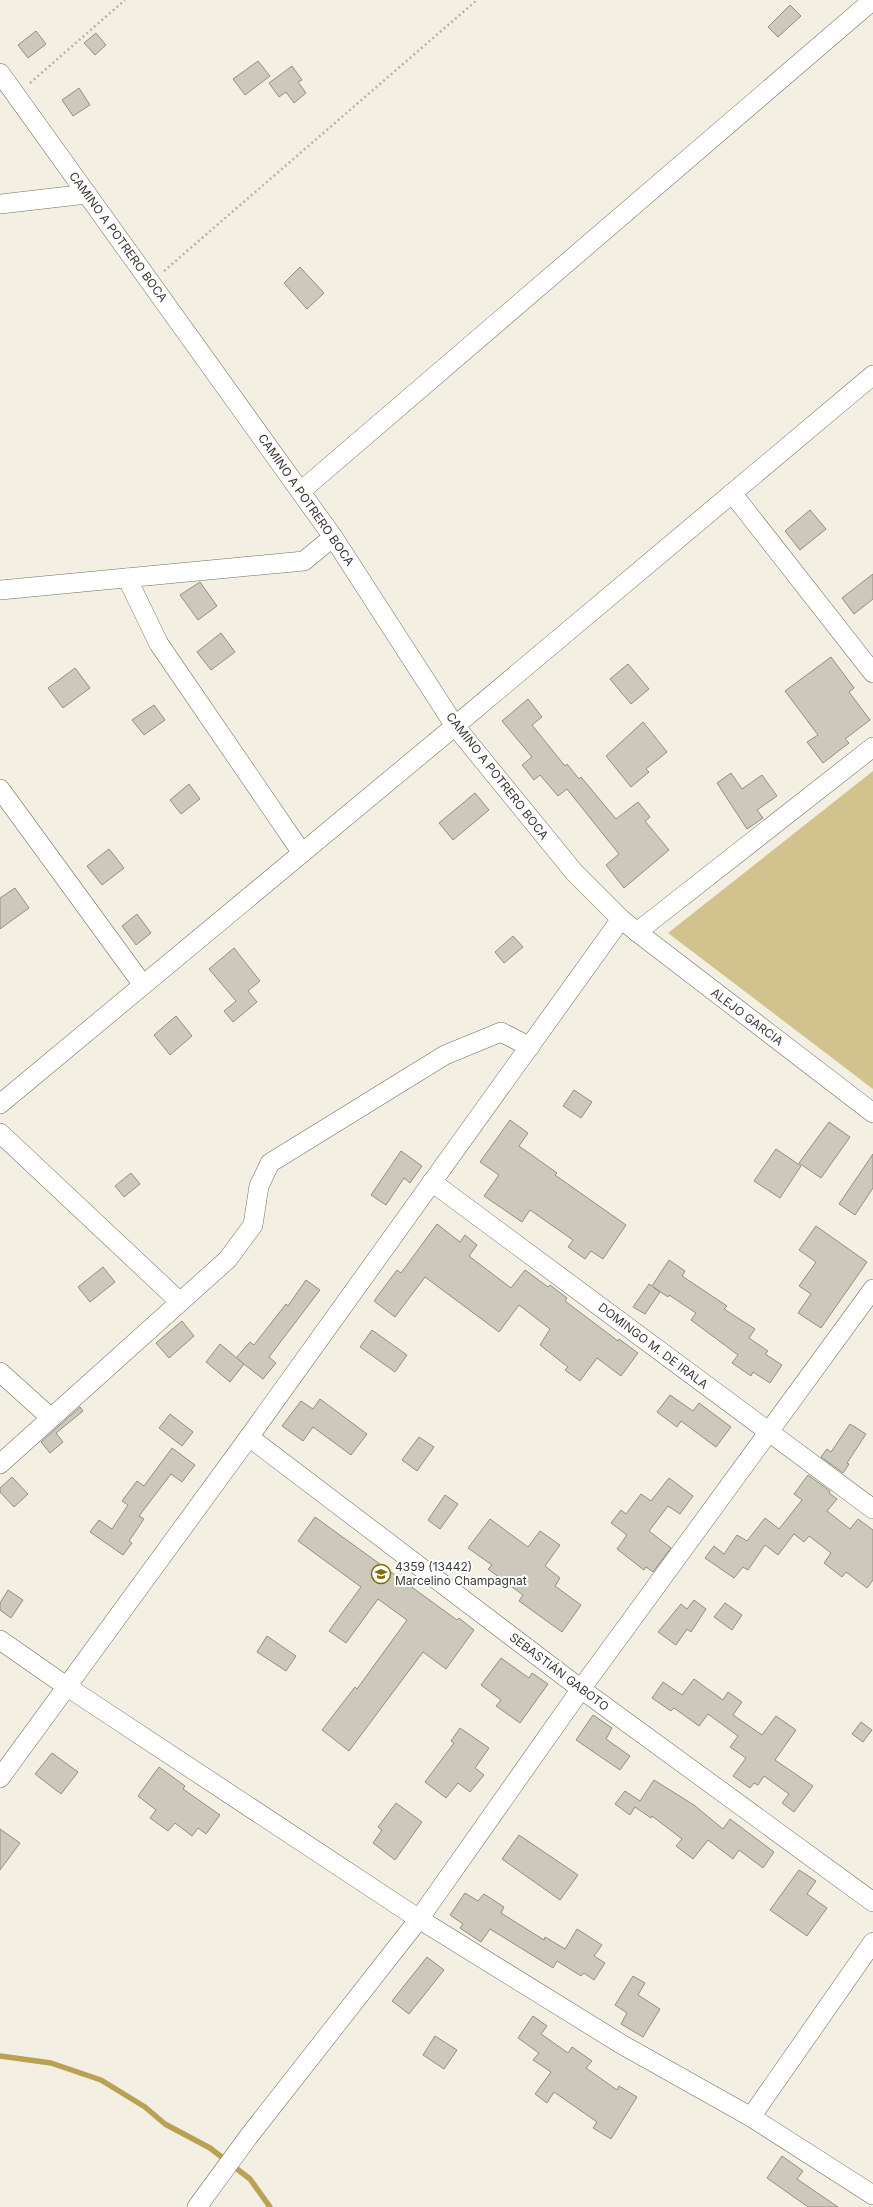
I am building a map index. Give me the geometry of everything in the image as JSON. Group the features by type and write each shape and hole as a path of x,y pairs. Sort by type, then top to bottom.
{"street":[{"path":"301,492 873,0"},
{"name":"CAMINO A POTRERO BOCA","path":"0,73 333,537 455,726 574,872 621,920"},
{"path":"0,204 87,194"},
{"path":"0,1104 455,726 873,375"},
{"path":"732,493 873,673"},
{"path":"0,590 304,561 333,537"},
{"path":"127,578 159,644 302,853"},
{"path":"637,932 873,747"},
{"path":"0,789 142,985"},
{"path":"0,1778 249,1437 621,920"},
{"name":"ALEJO GARCIA","path":"621,920 873,1113"},
{"path":"0,1464 228,1259 243,1240 252,1224 259,1186 270,1164 446,1055 501,1032 530,1047"},
{"path":"0,1133 180,1302"},
{"name":"DOMINGO M. DE IRALA","path":"432,1182 873,1509"},
{"path":"197,2207 249,2136 419,1919 580,1689 873,1289"},
{"path":"0,1372 51,1418"},
{"name":"SEBASTIÁN GABOTO","path":"249,1437 580,1689 873,1902"},
{"path":"0,1640 66,1686 419,1919 621,2044 750,2116 873,2195"},
{"path":"750,2116 873,1942"}],"path":[{"path":"16,95 125,0"},
{"path":"151,283 477,0"}],"shaded area":[{"path":"873,771 873,1089 668,933"}],"building":[{"path":"790,5 801,16 778,37 768,27"},
{"path":"36,31 46,44 28,58 18,45"},
{"path":"96,33 106,45 95,55 84,43"},
{"path":"258,61 270,76 245,95 233,79"},
{"path":"292,66 302,80 298,82 306,93 294,103 286,92 279,97 269,83"},
{"path":"79,88 90,105 73,116 62,100"},
{"path":"300,267 324,293 307,309 284,283"},
{"path":"810,510 826,529 800,550 785,531"},
{"path":"873,574 873,599 854,614 842,598"},
{"path":"200,582 217,606 198,620 180,595"},
{"path":"221,633 235,652 211,670 197,652"},
{"path":"831,657 854,688 849,692 870,720 845,739 849,743 823,763 807,742 818,735 785,691"},
{"path":"628,664 649,689 631,704 610,679"},
{"path":"75,668 90,688 63,708 48,688"},
{"path":"528,699 542,717 532,725 565,766 567,764 579,779 581,777 616,819 638,802 650,817 645,821 669,850 624,888 606,865 619,854 567,789 558,796 540,775 534,780 522,765 532,757 502,721"},
{"path":"154,705 165,720 144,735 132,720"},
{"path":"643,722 667,752 646,769 649,772 631,787 606,756"},
{"path":"731,773 742,789 762,775 777,796 757,810 763,818 747,829 717,783"},
{"path":"189,784 200,799 181,814 170,800"},
{"path":"475,793 489,810 453,840 439,823"},
{"path":"109,849 124,868 102,885 87,866"},
{"path":"15,888 29,908 0,929 0,898"},
{"path":"137,914 151,933 136,945 122,926"},
{"path":"513,936 523,947 504,963 495,952"},
{"path":"234,948 260,981 248,991 257,1002 233,1022 224,1011 236,1001 209,969"},
{"path":"176,1016 192,1036 170,1055 154,1035"},
{"path":"574,1090 592,1102 581,1118 563,1106"},
{"path":"510,1120 528,1133 519,1146 557,1173 555,1175 626,1225 603,1259 591,1251 585,1259 568,1247 573,1240 530,1210 522,1222 484,1196 499,1175 480,1162"},
{"path":"829,1122 850,1137 821,1178 799,1163"},
{"path":"776,1149 801,1166 780,1198 754,1181"},
{"path":"401,1151 422,1166 410,1183 404,1178 386,1205 371,1195"},
{"path":"873,1154 873,1188 855,1215 839,1204"},
{"path":"131,1173 140,1184 124,1197 115,1186"},
{"path":"437,1224 460,1242 465,1235 477,1245 469,1256 511,1288 525,1270 548,1287 550,1285 567,1298 565,1301 618,1341 619,1339 638,1353 621,1376 597,1358 580,1381 565,1370 568,1367 540,1345 550,1329 519,1305 499,1332 425,1277 395,1317 374,1301 397,1270 401,1273"},
{"path":"816,1226 867,1262 821,1328 798,1313 811,1294 799,1286 816,1262 799,1250"},
{"path":"669,1260 685,1271 682,1276 727,1306 724,1309 755,1329 749,1338 768,1351 765,1354 782,1365 770,1383 753,1372 751,1376 732,1363 738,1355 691,1320 696,1313 669,1295 668,1297 653,1287 660,1292 645,1314 633,1307 649,1284 652,1286"},
{"path":"103,1267 115,1282 90,1302 78,1287"},
{"path":"306,1280 320,1290 269,1357 276,1363 263,1379 236,1358 250,1342 254,1345 286,1304 288,1306"},
{"path":"182,1321 194,1336 169,1358 156,1343"},
{"path":"372,1330 407,1355 395,1372 360,1347"},
{"path":"220,1344 244,1364 230,1382 206,1362"},
{"path":"670,1395 693,1411 699,1403 731,1427 716,1447 681,1421 677,1427 657,1412"},
{"path":"320,1399 367,1434 351,1455 313,1427 303,1441 282,1426 301,1401 313,1409"},
{"path":"80,1407 83,1411 56,1433 63,1442 50,1453 41,1442"},
{"path":"170,1414 193,1432 182,1446 159,1428"},
{"path":"850,1424 866,1434 847,1463 849,1464 843,1473 821,1457 827,1449 831,1452"},
{"path":"419,1437 434,1447 417,1471 402,1460"},
{"path":"172,1448 195,1465 182,1482 171,1474 139,1516 144,1519 129,1541 132,1543 123,1555 90,1532 99,1520 112,1529 128,1505 122,1501 137,1481 144,1486"},
{"path":"808,1475 830,1491 829,1493 837,1499 827,1511 850,1529 858,1519 873,1530 873,1580 867,1588 846,1572 842,1577 824,1563 831,1553 809,1536 804,1542 794,1534 778,1555 765,1545 748,1570 743,1567 734,1578 705,1558 714,1546 724,1554 737,1535 747,1541 765,1518 779,1529 802,1500 794,1494"},
{"path":"12,1477 28,1494 14,1507 0,1492 0,1488"},
{"path":"669,1478 693,1496 680,1514 668,1506 649,1531 671,1548 653,1572 646,1567 644,1570 617,1549 627,1535 611,1523 621,1510 626,1514 641,1494 651,1501"},
{"path":"445,1495 458,1504 440,1529 428,1520"},
{"path":"315,1517 457,1620 459,1618 474,1630 446,1669 423,1652 349,1751 322,1730 355,1687 357,1689 407,1620 378,1599 346,1643 329,1631 361,1587 298,1541"},
{"path":"490,1519 528,1547 540,1531 560,1545 545,1566 560,1578 555,1586 581,1605 562,1632 519,1601 523,1595 488,1569 492,1565 468,1548"},
{"path":"8,1590 23,1600 11,1618 0,1610 0,1603"},
{"path":"694,1600 706,1609 691,1632 687,1629 676,1645 658,1632 681,1604 687,1609"},
{"path":"725,1603 742,1615 732,1630 714,1617"},
{"path":"267,1636 296,1656 286,1671 257,1652"},
{"path":"501,1658 529,1678 532,1673 548,1684 520,1723 496,1706 501,1700 481,1685"},
{"path":"694,1679 723,1700 728,1692 742,1702 733,1715 762,1735 776,1716 796,1730 775,1760 813,1786 794,1812 782,1803 789,1794 764,1776 758,1785 754,1783 750,1788 733,1776 746,1758 730,1747 738,1736 708,1714 699,1726 674,1708 671,1711 652,1698 663,1682 682,1695"},
{"path":"593,1715 612,1728 606,1739 630,1756 620,1770 576,1740"},
{"path":"861,1722 872,1730 863,1742 852,1734"},
{"path":"460,1728 489,1748 475,1768 484,1775 470,1792 458,1783 446,1798 425,1782 454,1743 451,1741"},
{"path":"52,1753 78,1772 61,1794 35,1774"},
{"path":"159,1767 185,1786 183,1789 220,1815 206,1834 198,1828 192,1836 175,1823 168,1831 150,1818 156,1810 138,1796"},
{"path":"654,1780 694,1805 723,1829 730,1819 774,1852 763,1868 739,1850 733,1859 708,1840 693,1859 676,1846 682,1839 652,1816 651,1818 635,1807 630,1815 615,1804 625,1791 640,1801"},
{"path":"396,1803 422,1822 395,1860 373,1843 382,1830 378,1827"},
{"path":"0,1829 20,1843 0,1870"},
{"path":"519,1835 578,1875 560,1900 502,1859"},
{"path":"799,1870 816,1881 807,1894 827,1908 807,1936 770,1910"},
{"path":"465,1893 478,1901 484,1894 504,1907 501,1913 544,1940 545,1937 565,1949 577,1929 602,1945 594,1956 605,1963 594,1980 584,1973 581,1976 557,1961 553,1968 490,1929 481,1942 460,1928 463,1924 450,1915"},
{"path":"427,1957 444,1970 409,2014 392,2001"},
{"path":"633,1976 645,1983 638,1995 660,2009 643,2037 621,2024 627,2013 615,2005"},
{"path":"533,2016 547,2026 541,2034 568,2053 572,2047 592,2061 586,2068 617,2090 619,2086 637,2097 611,2139 593,2128 597,2122 554,2092 547,2103 535,2094 551,2072 533,2060 539,2053 518,2038"},
{"path":"435,2036 457,2050 444,2069 423,2055"},
{"path":"782,2156 803,2171 797,2179 838,2207 808,2207 767,2178"}],"waterway":[{"path":"0,2056 51,2063 101,2080 145,2107 165,2124 210,2148 250,2179 270,2207"}],"place":[{"name":"4359 (13442) Marcelino Champagnat","path":"381,1574"}]}
